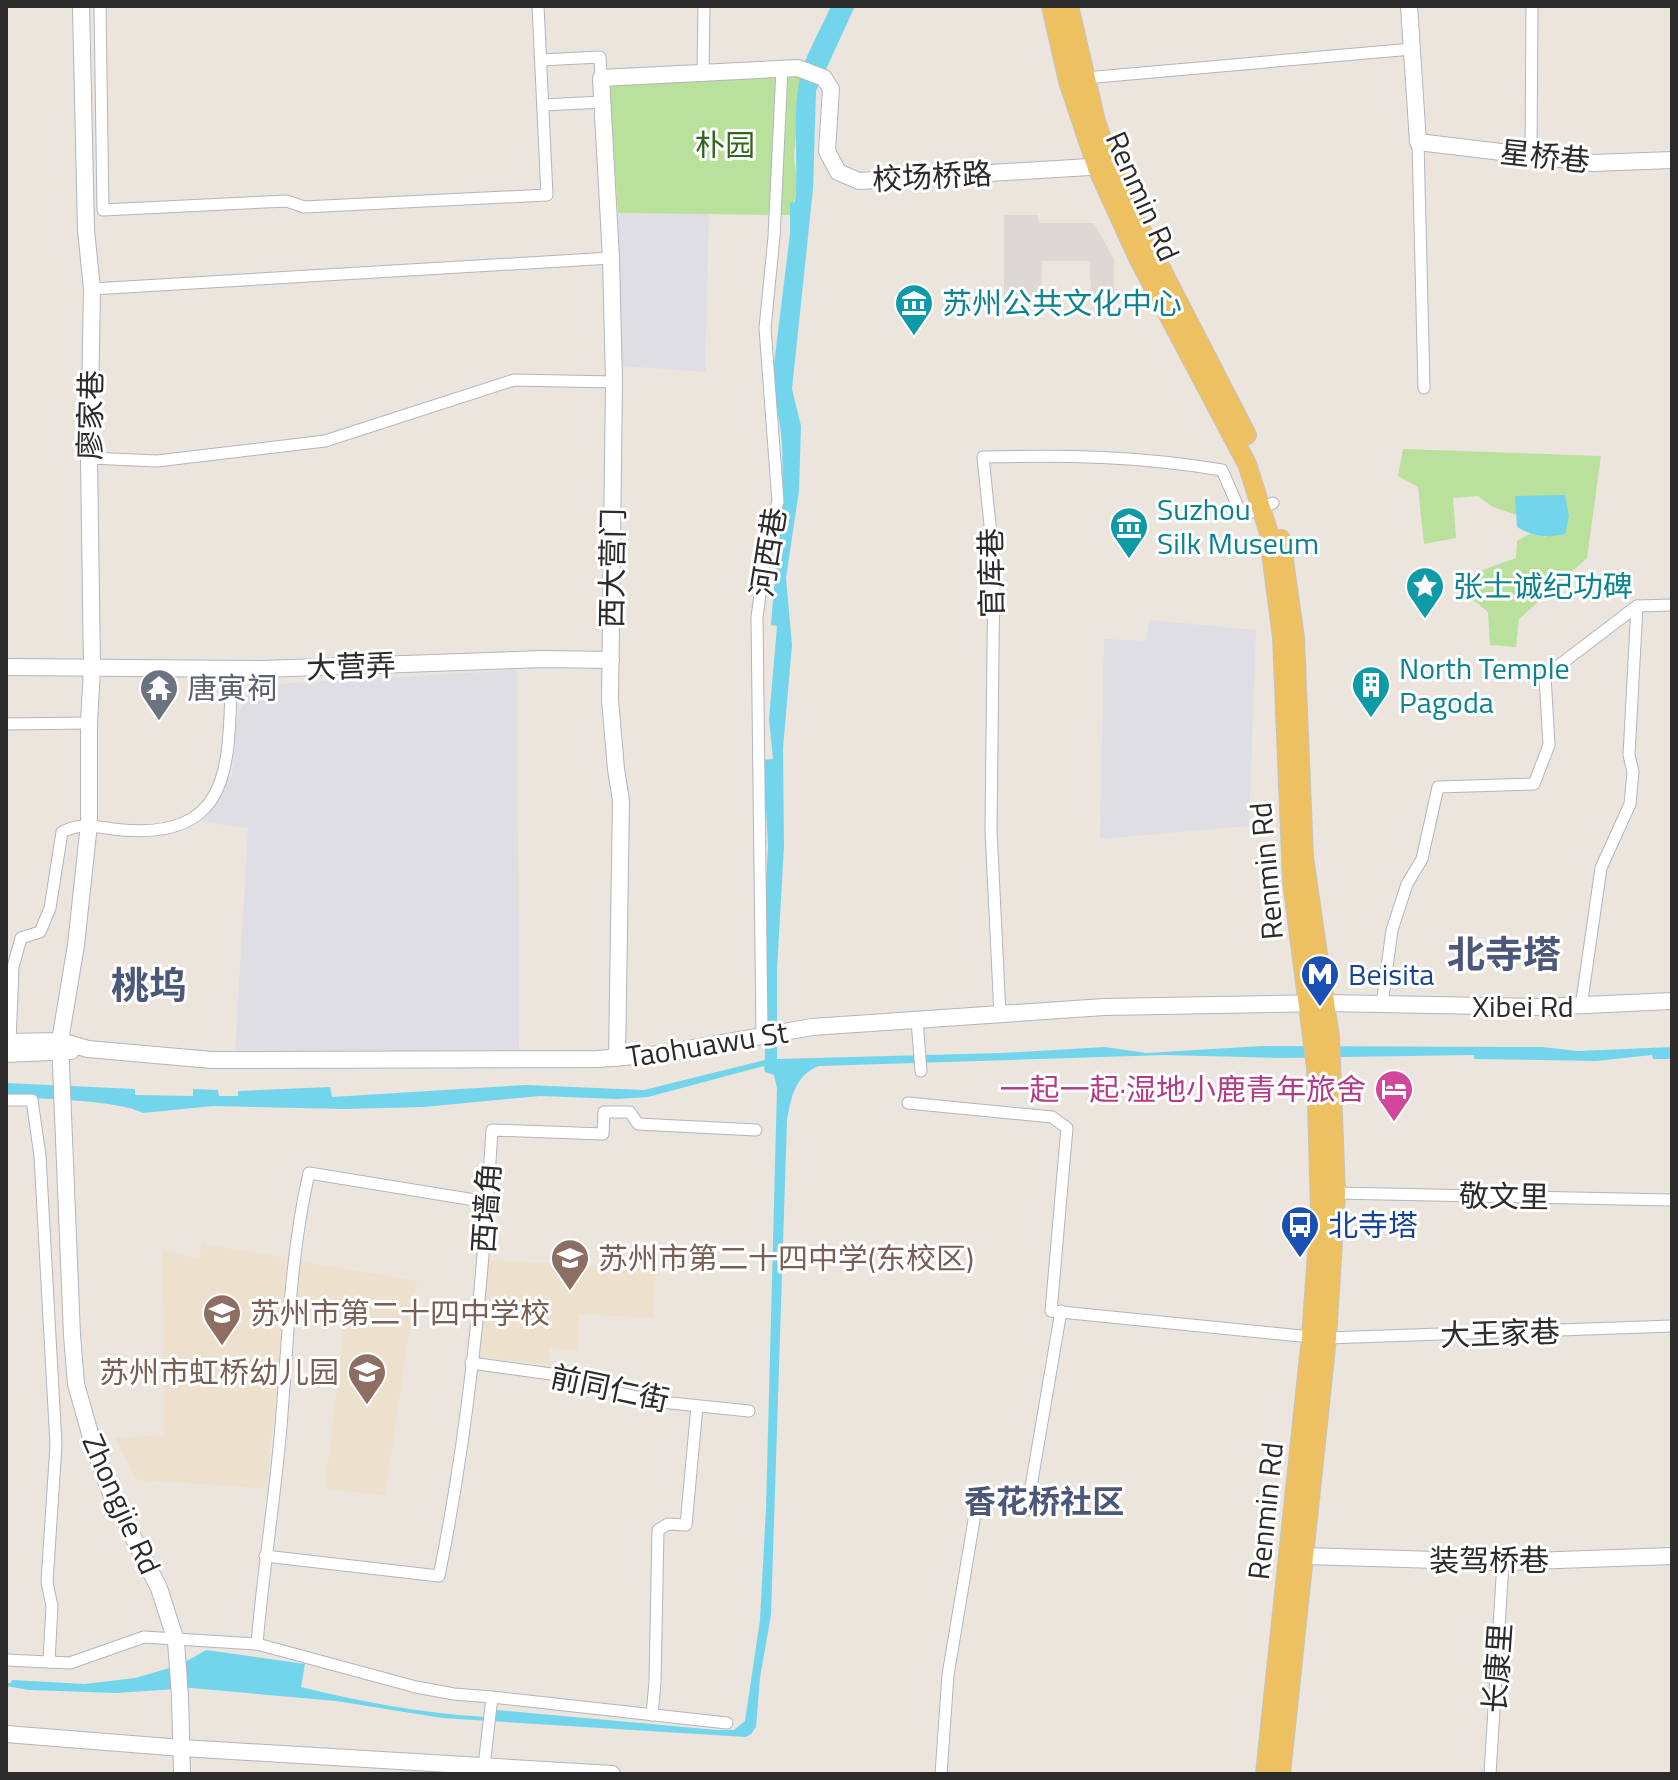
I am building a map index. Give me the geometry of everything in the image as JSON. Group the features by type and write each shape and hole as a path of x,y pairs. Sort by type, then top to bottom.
{"main road":[{"name":"Renmin Rd","path":"1051,6 1081,127 1104,166"},
{"name":"Renmin Rd","path":"1069,6 1104,166 1138,258 1268,505 1282,637 1292,881 1317,1003 1336,1193 1265,1774"},
{"name":"Renmin Rd","path":"1281,1774 1305,1556 1319,1337 1324,1067"}],"street":[{"name":"廖家巷","path":"60,1047 76,945 89,824 92,289 86,230 81,6"},
{"path":"100,6 103,210 287,201 304,207 547,195 538,6"},
{"path":"703,73 704,6"},
{"path":"1409,6 1418,142 1424,388"},
{"path":"1531,155 1532,6"},
{"path":"1085,78 1412,49"},
{"path":"541,60 600,57 601,78"},
{"name":"校场桥路","path":"601,78 790,69 824,78 831,89 827,151 838,172 859,181 1104,166"},
{"name":"河西巷","path":"769,1034 757,617 770,522 778,502 765,328 790,69"},
{"name":"西大营门","path":"601,78 614,382 610,700 621,801 617,1058"},
{"path":"543,105 602,102"},
{"name":"星桥巷","path":"1418,142 1593,163 1672,160"},
{"path":"92,289 611,258"},
{"path":"89,458 157,461 325,441 514,380 614,382"},
{"name":"官库巷","path":"1000,1015 991,815 994,563 983,457 1076,454 1164,460 1222,470 1242,516 1268,505"},
{"path":"1382,1004 1392,930 1407,884 1422,859 1438,787 1534,784 1549,745 1545,676 1637,606 1672,605"},
{"path":"1581,1007 1601,868 1630,804 1633,772 1629,755 1637,606"},
{"name":"大营弄","path":"6,667 262,669 542,659 611,660"},
{"path":"7,1046 13,967 21,938 40,932 50,908 62,832 89,824 123,830 155,830 190,821 203,811 218,791 226,770 232,668"},
{"path":"6,724 89,723"},
{"name":"Xibei Rd","path":"1317,1003 1581,1007 1672,1001"},
{"name":"Taohuawu St","path":"7,1046 60,1047 224,1060 617,1058 674,1052 837,1025 1104,1007 1317,1003"},
{"path":"917,1020 921,1071"},
{"name":"Zhongjie Rd","path":"60,1047 76,1384 112,1496 148,1563 170,1618 180,1697 182,1774"},
{"path":"6,1100 32,1100 40,1156 56,1445 47,1582 52,1606 49,1662"},
{"path":"908,1103 1052,1117 1067,1128 1051,1311 1061,1311 1027,1510"},
{"name":"西墙角","path":"265,1556 439,1576 453,1507 471,1363 492,1130 603,1134 604,1112 630,1112 638,1124 756,1130"},
{"path":"257,1644 275,1490 295,1254 309,1173 487,1202"},
{"name":"敬文里","path":"1336,1193 1672,1200"},
{"name":"大王家巷","path":"1061,1311 1319,1337 1672,1326"},
{"name":"前同仁街","path":"471,1363 551,1374 578,1384 640,1398 749,1411"},
{"path":"652,1715 658,1530 668,1524 686,1525 697,1406"},
{"path":"941,1774 948,1675 977,1502"},
{"name":"装驾桥巷","path":"1305,1556 1503,1562 1672,1556"},
{"name":"长康里","path":"1490,1774 1503,1562"},
{"path":"6,1660 70,1663 144,1637 176,1647 257,1644 416,1687 454,1694 727,1723"},
{"path":"492,1700 489,1723 494,1769"},
{"path":"6,1734 494,1769 612,1774"}],"shaded area":[{"path":"618,213 709,214 705,372 621,366"},
{"path":"1004,215 1038,215 1039,223 1094,223 1114,259 1114,300 1091,300 1090,261 1042,261 1041,300 1004,300"},
{"path":"1149,620 1256,630 1249,826 1100,839 1104,639 1146,641"},
{"path":"517,670 519,1050 235,1053 248,828 203,822 218,799 226,778 232,775 237,717 251,689 255,685"},
{"name":"苏州市第二十四中学校","path":"202,1244 291,1259 266,1488 137,1480 115,1438 164,1435 162,1250 198,1259"},
{"name":"苏州市第二十四中学(东校区)","path":"488,1260 656,1269 653,1318 579,1314 577,1350 550,1348 549,1364 478,1357"},
{"name":"苏州市虹桥幼儿园","path":"300,1261 417,1281 385,1495 325,1489 344,1323 295,1318"}],"green space":[{"name":"朴园","path":"801,72 794,156 797,182 794,203 790,203 791,215 618,213 609,81"},
{"path":"1403,449 1601,456 1587,558 1519,619 1516,647 1490,645 1488,612 1471,598 1474,573 1516,558 1517,541 1529,534 1547,537 1516,496 1516,515 1493,507 1478,496 1453,498 1456,538 1424,544 1418,487 1398,476"}],"water":[{"path":"831,6 855,6 816,91 813,189 792,389 801,426 799,491 786,578 792,645 783,748 784,846 777,970 777,1059 1105,1047 1146,1053 1262,1046 1542,1047 1578,1051 1672,1047 1672,1059 1653,1059 1652,1055 1596,1061 1474,1059 1474,1055 1279,1058 1165,1055 819,1066 804,1075 796,1088 787,1120 771,1615 760,1678 756,1727 746,1737 442,1718 336,1701 191,1688 116,1693 29,1690 6,1686 12,1680 85,1684 135,1678 180,1665 206,1650 305,1664 301,1687 415,1710 485,1717 486,1709 717,1730 734,1730 745,1721 760,1620 766,1508 777,1088 774,1075 765,1072 764,1066 648,1097 540,1096 424,1107 345,1109 213,1106 143,1113 97,1103 6,1098 6,1083 135,1089 135,1095 193,1096 193,1089 218,1090 219,1096 238,1096 238,1091 330,1087 332,1097 526,1085 644,1090 765,1060 763,949 768,845 763,760 773,759 769,719 777,626 771,625 783,468 773,372 790,234 790,203 795,202 799,82 808,54"},
{"path":"1565,495 1569,517 1565,534 1540,536 1517,527 1515,496"}],"place":[{"name":"苏州公共文化中心","path":"914,337"},
{"name":"Suzhou Silk Museum","path":"1129,560"},
{"name":"张士诚纪功碑","path":"1425,620"},
{"name":"North Temple Pagoda","path":"1371,719"},
{"name":"唐寅祠","path":"159,722"},
{"name":"Beisita","path":"1320,1008"},
{"name":"一起一起·湿地小鹿青年旅舍","path":"1394,1123"},
{"name":"北寺塔","path":"1300,1259"},
{"name":"苏州市第二十四中学(东校区)","path":"570,1292"},
{"name":"苏州市第二十四中学校","path":"222,1347"},
{"name":"苏州市虹桥幼儿园","path":"367,1406"}],"district":[{"name":"北寺塔","path":"1504,954"},
{"name":"桃坞","path":"149,985"},
{"name":"香花桥社区","path":"1044,1501"}]}
